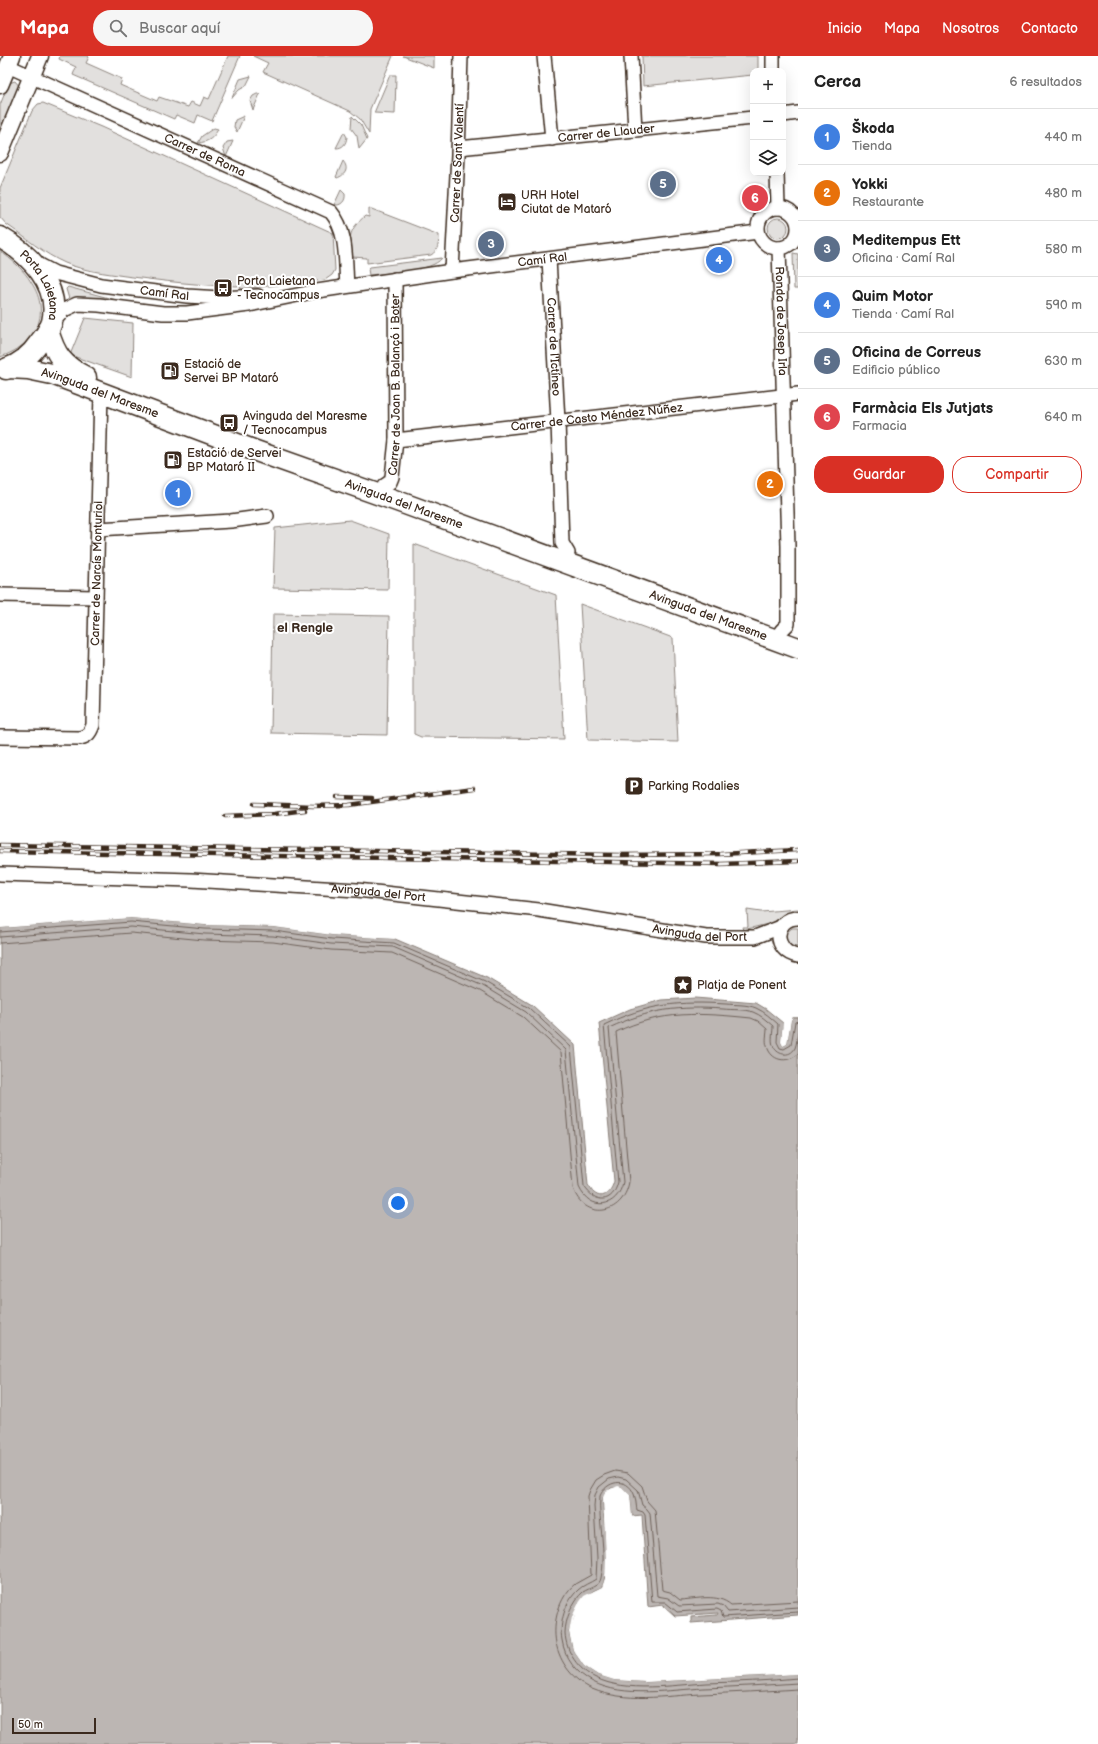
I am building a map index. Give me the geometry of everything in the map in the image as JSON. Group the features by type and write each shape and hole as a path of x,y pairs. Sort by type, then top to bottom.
{"main road":[{"name":"Porta Laietana","path":"0,237 30,260 43,276 49,288 53,312 50,326 29,356 4,369"},
{"name":"Avinguda del Maresme","path":"50,326 53,346 62,362 84,376 790,634"},
{"name":"Avinguda del Maresme","path":"4,369 28,369 52,374 256,451 389,498 798,648"}],"street":[{"path":"0,153 40,56"},
{"name":"Carrer de Sant Valentí","path":"452,271 461,56"},
{"path":"544,56 552,138"},
{"path":"631,56 635,130"},
{"path":"773,56 773,68"},
{"path":"0,85 10,61"},
{"name":"Carrer de Roma","path":"10,61 32,76 331,212 338,220 342,230 347,286"},
{"path":"786,115 798,113"},
{"name":"Carrer de Llauder","path":"458,148 750,118"},
{"path":"776,176 778,208"},
{"path":"778,208 789,211 793,215 798,226 796,237 793,241 789,245 779,248 766,244 758,232 758,222 762,215 770,210 778,208"},
{"name":"Camí Ral","path":"50,326 64,310 77,304 94,304 163,313 187,313 249,305 304,293 395,279 758,232"},
{"name":"Ronda de Josep Irla","path":"779,248 783,395 793,545 788,624 790,634"},
{"name":"Carrer de l'Ictíneo","path":"549,259 558,422 562,543 568,553"},
{"name":"Camí Ral","path":"30,260 55,273 100,285 188,296 220,298 304,293"},
{"name":"Carrer de Joan B. Balançó i Boter","path":"384,486 390,482 392,477 396,440 395,279"},
{"name":"Carrer de Narcís Monturiol","path":"0,737 80,738 87,736 91,731 93,724 101,392"},
{"name":"Carrer de Casto Méndez Núñez","path":"396,440 798,394"},
{"path":"98,529 231,520 267,516"},
{"path":"0,595 95,597"},
{"name":"Avinguda del Port","path":"0,874 191,880 330,887 539,910 684,935 719,938 755,937 781,927 789,919 798,918"},
{"path":"781,927 779,937 782,947"},
{"name":"Avinguda del Port","path":"755,937 782,947 786,952 798,956"}],"shaded area":[{"path":"60,56 88,56 89,57 86,63 122,79 120,85 157,101 159,97 188,107 191,102 200,106 204,97 209,99 228,56 240,56 212,121 198,115 195,123 176,115 174,119 73,75 76,67 59,59"},
{"path":"253,56 393,56 370,109 369,134 360,119 350,111 263,72 268,63"},
{"path":"403,56 434,56 434,68"},
{"path":"642,56 758,56 758,68 750,68 750,75 643,86"},
{"path":"390,75 396,75 395,114 374,113"},
{"path":"251,76 246,86 239,90 232,98 240,79"},
{"path":"15,81 20,87 0,135 0,105 9,83"},
{"path":"260,94 253,110 250,101 253,96"},
{"path":"43,103 101,127 333,233 335,270 332,275 325,280 241,289 240,286 182,283 95,271 72,266 50,255 6,224 0,217 0,188 32,111 38,104"},
{"path":"244,116 237,132 234,127 235,120"},
{"path":"352,116 361,125 367,139 359,149 357,136 351,128"},
{"path":"214,128 218,129 213,137 208,141 198,143 202,136"},
{"path":"344,132 347,137 345,144 336,148"},
{"path":"233,141 226,157 223,148 227,142"},
{"path":"343,161 346,166 346,171 343,175 337,178 336,177"},
{"path":"341,190 345,194 344,201 339,205 334,205"},
{"path":"369,208 439,235 437,249 431,255 367,263 367,258 352,257 350,244 351,234 356,225 365,216 369,217"},
{"path":"778,218 785,221 788,228 785,235 778,238 771,235 768,228 771,221"},
{"path":"0,251 25,273 31,282 37,294 40,306 40,317 31,337 12,352 0,357"},
{"path":"793,253 798,254 798,289 794,289"},
{"path":"442,258 437,263 419,269 369,275 368,269 370,267"},
{"path":"68,287 120,301 69,299 66,289"},
{"path":"85,318 133,323 132,377 70,355"},
{"path":"350,520 389,534 388,590 273,588 275,528"},
{"path":"414,544 556,595 564,739 421,737 414,734"},
{"path":"580,604 673,638 678,742 588,740"},
{"path":"273,614 389,616 387,735 271,733"},
{"path":"798,909 798,913 784,915 772,923 743,930 742,927 748,927 747,910 761,912"},
{"path":"792,928 798,928 798,946 794,947 785,940 786,933"}],"water":[{"path":"131,918 205,925 274,927 332,935 395,939 487,978 532,1005 575,1045 588,1185 593,1192 601,1196 609,1191 614,1181 599,1023 630,1009 662,1000 695,998 756,1003 783,1023 781,1042 783,1046 787,1044 791,1020 793,1017 798,1017 798,1615 691,1623 691,1617 717,1615 718,1613 675,1616 663,1605 648,1607 642,1515 632,1516 630,1495 622,1487 611,1488 603,1497 606,1565 602,1587 593,1591 578,1604 569,1632 573,1650 584,1666 598,1675 615,1680 646,1682 798,1674 798,1744 0,1744 0,928"}],"pier":[{"path":"131,916 205,923 275,925 332,933 394,936 395,939 332,935 274,927 205,925 131,918 0,928 0,926"},
{"path":"793,1015 798,1015 798,1017 793,1017 791,1020 787,1044 783,1046 781,1042 783,1021 785,1023 784,1043 789,1020"},
{"path":"618,1486 622,1487 630,1495 632,1516 630,1516 630,1502 625,1492 618,1488 608,1493 605,1497 608,1558 607,1579 604,1588 586,1598 580,1605 574,1618 571,1632 575,1649 585,1665 598,1673 615,1678 646,1680 798,1672 798,1674 646,1682 614,1680 598,1675 584,1666 573,1650 569,1632 572,1617 578,1604 584,1596 602,1587 605,1579 606,1558 603,1497 606,1491"}],"railway":[{"path":"254,804 313,806 349,805 474,788"},
{"path":"337,797 372,798"},
{"path":"225,816 274,814 305,810"},
{"path":"0,845 619,855 720,854 798,850"},
{"path":"0,851 721,864 798,861"}],"place":[{"name":"Oficina de Correus","path":"663,184"},
{"name":"Farmàcia Els Jutjats","path":"755,198"},
{"name":"URH Hotel Ciutat de Mataró","path":"507,202"},
{"name":"Meditempus Ett","path":"491,244"},
{"name":"Quim Motor","path":"719,260"},
{"name":"Porta Laietana - Tecnocampus","path":"223,288"},
{"name":"Estació de Servei BP Mataró","path":"170,371"},
{"name":"Avinguda del Maresme / Tecnocampus","path":"229,423"},
{"name":"Estació de Servei BP Mataró II","path":"173,460"},
{"name":"Yokki","path":"770,484"},
{"name":"Škoda","path":"178,493"},
{"name":"Parking Rodalies","path":"634,786"},
{"name":"Platja de Ponent","path":"683,985"}],"district":[{"name":"el Rengle","path":"305,628"}]}
